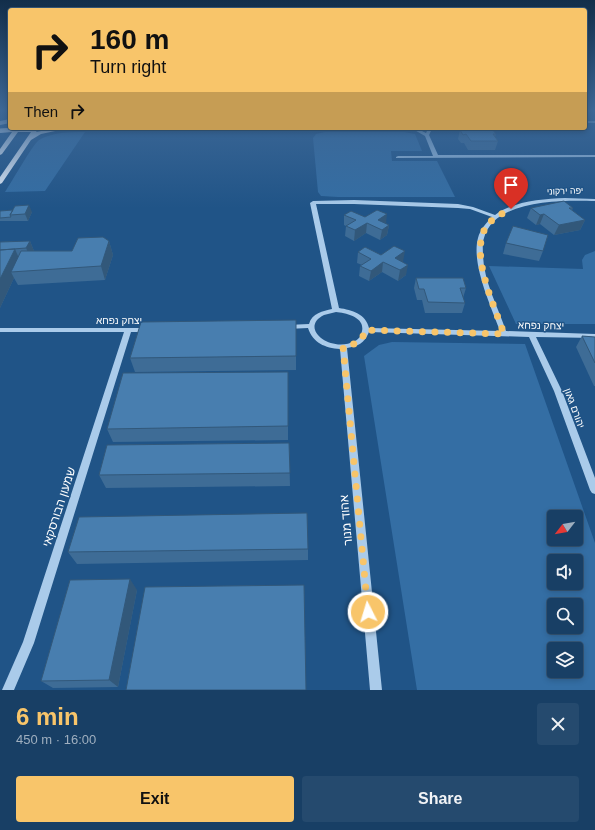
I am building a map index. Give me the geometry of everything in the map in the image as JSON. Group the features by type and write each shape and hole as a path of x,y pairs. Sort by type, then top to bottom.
{"main road":[{"path":"0,153 7,143"},
{"path":"0,182 26,143"}],"street":[{"path":"430,143 436,156"},
{"path":"398,157 595,156"},
{"name":"יפה ירקוני","path":"504,334 486,281 480,257 481,238 487,227 496,217 511,209 531,203 557,199 595,200"},
{"path":"336,310 313,202 458,206 471,208 496,217"},
{"path":"336,310 354,313 365,324 366,330 364,337 358,343 343,347 333,347 320,341 312,333 311,326 314,319 320,314 336,310"},
{"path":"279,327 311,326"},
{"name":"יצחק נפחא","path":"0,330 152,330"},
{"name":"שמעון הבורסקאי","path":"8,690 28,642 128,330"},
{"name":"יצחק נפחא","path":"366,330 532,336 595,336"},
{"name":"יהורם גאון","path":"532,336 558,391 595,490"},
{"name":"אהוד מנור","path":"343,347 376,690"}],"shaded area":[{"path":"36,143 77,143 45,191 5,192"},
{"path":"313,143 419,143 422,151 391,151 392,161 437,161 455,197 338,197 321,196 318,192"},
{"path":"595,251 595,324 516,324 489,266 583,269 582,260 585,255"},
{"path":"392,342 525,344 595,543 595,690 417,690 364,356 379,345"}],"building":[{"path":"564,201 573,208 569,208 585,220 559,225 544,214 540,215 531,208"},
{"path":"29,205 25,214 10,215 15,206"},
{"path":"13,210 10,215 11,217 0,218 0,211"},
{"path":"377,210 387,214 378,220 389,225 382,230 367,223 355,230 346,226 356,220 344,215 351,211 365,217"},
{"path":"513,226 548,235 543,251 506,243"},
{"path":"103,237 109,241 101,266 11,272 21,251 72,251 78,238"},
{"path":"30,241 26,248 0,250 0,242"},
{"path":"394,246 405,251 395,258 408,265 400,270 383,262 371,271 360,266 371,259 358,252 365,247 381,255"},
{"path":"15,249 0,279 0,250"},
{"path":"416,278 463,278 466,288 460,288 465,303 428,302 424,289 419,289"},
{"path":"296,320 296,356 130,358 141,322"},
{"path":"582,336 595,337 595,363"},
{"path":"288,372 288,426 107,429 123,373"},
{"path":"289,443 290,473 99,475 107,445"},
{"path":"307,513 308,549 68,552 79,517"},
{"path":"130,579 109,680 41,681 70,580"},
{"path":"304,585 306,690 126,690 145,587"}],"route":[{"path":"368,612 343,347 358,343 364,337 366,330 504,334 486,281 480,257 481,238 487,227 496,217 511,209"}]}
